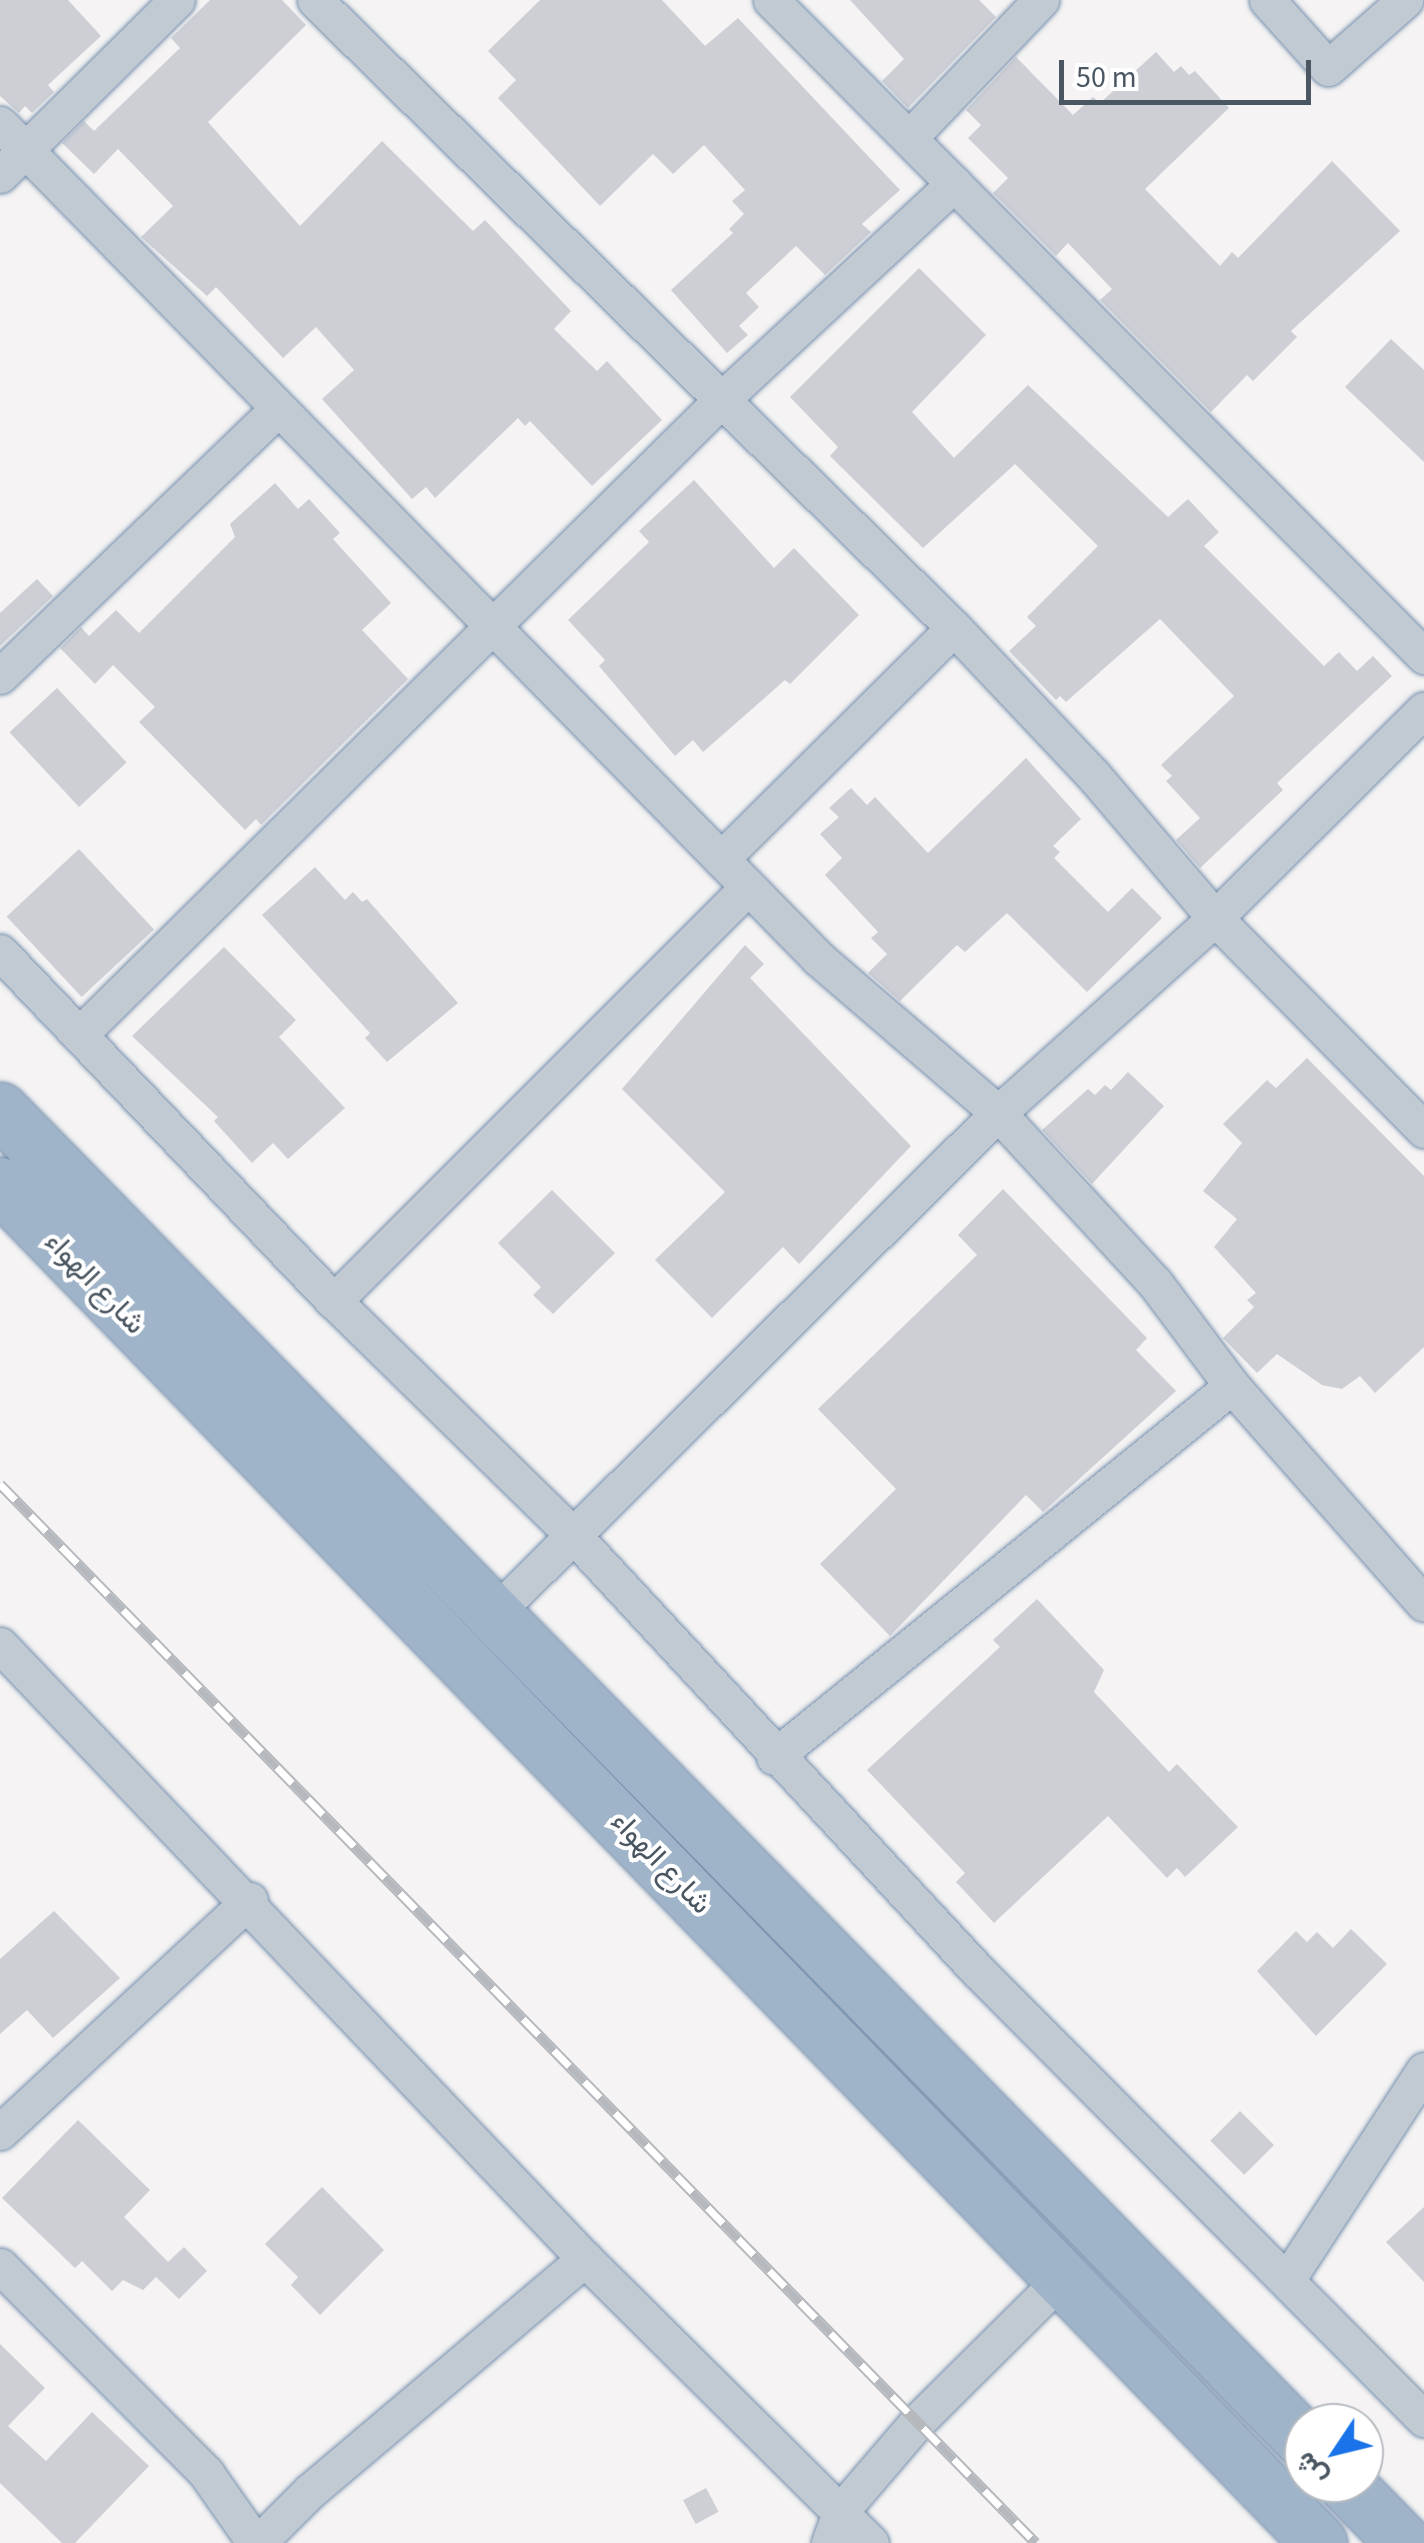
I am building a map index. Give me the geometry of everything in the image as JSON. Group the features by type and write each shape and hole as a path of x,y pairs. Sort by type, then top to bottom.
{"highway":[{"name":"شارع الهواء","path":"0,1110 1284,2422"},
{"name":"شارع الهواء","path":"0,1186 1064,2276 1319,2543"},
{"path":"1365,2503 1404,2543"}],"street":[{"path":"0,175 177,0"},
{"path":"315,0 954,628 1093,774 1215,918 1424,1130"},
{"path":"771,0 1424,656"},
{"path":"910,136 1042,0"},
{"path":"1267,0 1328,68 1405,0"},
{"path":"0,124 819,958 998,1114 1155,1283 1232,1386 1424,1604"},
{"path":"79,1034 720,402 954,184"},
{"path":"0,676 277,409"},
{"path":"722,859 954,628"},
{"path":"493,1614 998,1114 1215,918 1424,710"},
{"path":"334,1301 748,886"},
{"path":"0,952 334,1301 575,1537 774,1757 1148,2144 1290,2278 1424,2419"},
{"path":"774,1757 1232,1386"},
{"path":"0,1645 250,1900 834,2527 871,2543"},
{"path":"0,2132 250,1900"},
{"path":"1290,2278 1424,2070"},
{"path":"0,2266 206,2473 257,2543 310,2491 585,2259"},
{"path":"834,2527 938,2399 1064,2276"}],"building":[{"path":"0,0 68,0 101,36 48,85 54,92 32,113 25,106 19,113 0,96"},
{"path":"210,0 282,0 306,25 208,122 300,226 382,141 473,231 485,220 571,311 554,329 597,371 607,361 662,420 592,486 530,421 525,426 518,418 435,498 426,487 412,499 322,399 354,370 316,327 283,358 216,287 207,296 141,237 173,206 118,149 94,174 62,143 84,121 94,131 180,48 171,38"},
{"path":"540,0 662,0 705,46 738,18 900,190 862,224 871,232 825,275 796,246 746,293 759,307 739,326 748,335 727,353 671,290 733,233 729,229 744,214 732,201 745,190 704,145 673,174 653,154 600,206 498,98 516,80 488,51"},
{"path":"850,0 979,0 996,17 908,108 882,81 904,59"},
{"path":"1156,52 1174,72 1181,66 1189,75 1195,71 1229,108 1145,189 1220,266 1232,252 1238,258 1332,161 1400,231 1291,331 1297,337 1253,381 1247,375 1211,412 1100,300 1112,289 1068,243 1056,256 993,193 1008,178 968,138 981,125 966,110 1016,57 1073,115 1093,97 1100,103"},
{"path":"919,268 986,335 912,412 954,458 1028,385 1168,517 1188,499 1219,532 1204,546 1324,666 1339,652 1357,671 1373,656 1392,676 1277,783 1283,790 1200,868 1176,840 1200,818 1166,781 1172,776 1161,765 1234,696 1160,619 1066,702 1060,696 1056,700 1009,651 1036,626 1027,617 1098,546 1015,464 923,548 830,456 838,447 790,397"},
{"path":"1391,339 1424,370 1424,462 1345,387"},
{"path":"694,480 774,568 794,548 859,615 790,684 785,680 703,752 693,740 675,756 599,666 605,660 568,620 649,542 639,531"},
{"path":"275,483 298,509 309,499 340,533 333,539 391,603 362,630 408,679 261,825 256,819 245,830 139,722 155,707 113,665 95,684 60,648 81,627 89,636 116,610 139,633 235,537 230,524"},
{"path":"37,579 53,596 0,646 0,613"},
{"path":"57,688 127,763 79,807 9,732"},
{"path":"1026,758 1081,819 1053,846 1060,852 1054,858 1108,912 1132,888 1162,918 1087,992 1007,913 965,952 957,945 900,1001 868,973 887,954 871,938 878,932 825,875 842,858 820,834 839,817 829,808 851,788 867,805 875,797 928,853"},
{"path":"79,849 154,929 82,997 7,917"},
{"path":"315,867 345,900 353,892 362,902 367,899 458,1003 387,1062 365,1038 370,1033 262,915"},
{"path":"745,945 764,964 750,978 911,1146 799,1264 783,1247 712,1318 655,1260 725,1192 622,1089"},
{"path":"224,947 296,1020 279,1037 345,1108 288,1159 273,1143 252,1163 214,1121 218,1117 132,1036"},
{"path":"1307,1058 1424,1176 1424,1347 1375,1393 1360,1376 1342,1389 1322,1385 1277,1354 1257,1373 1223,1338 1254,1307 1247,1300 1256,1293 1214,1247 1237,1219 1203,1191 1242,1143 1223,1124 1267,1080 1276,1088"},
{"path":"1128,1072 1164,1106 1092,1184 1042,1130 1088,1089 1095,1095 1105,1085 1111,1090"},
{"path":"1003,1189 1147,1338 1136,1350 1176,1391 1043,1512 1026,1495 890,1636 820,1564 896,1489 818,1409 977,1255 958,1235"},
{"path":"552,1190 615,1253 553,1314 533,1295 541,1287 498,1243"},
{"path":"1037,1599 1104,1670 1094,1692 1169,1772 1177,1764 1238,1827 1185,1877 1177,1868 1167,1878 1108,1816 994,1923 956,1882 965,1873 867,1770 1000,1647 993,1640"},
{"path":"54,1911 120,1978 53,2038 27,2010 0,2034 0,1959"},
{"path":"1351,1929 1387,1964 1316,2036 1257,1971 1296,1931 1307,1942 1317,1932 1333,1948"},
{"path":"1240,2111 1274,2145 1244,2175 1210,2141"},
{"path":"78,2120 150,2190 124,2217 168,2262 184,2247 207,2271 179,2299 156,2277 143,2290 123,2280 112,2291 82,2261 75,2268 2,2198"},
{"path":"322,2187 384,2250 320,2315 291,2285 298,2277 265,2244"},
{"path":"1424,2207 1424,2282 1386,2242"},
{"path":"0,2344 45,2388 8,2426 46,2461 92,2412 149,2466 75,2543 62,2543 0,2483"},
{"path":"706,2488 719,2512 696,2524 683,2500"}],"railway":[{"path":"0,1484 1036,2543"}]}
